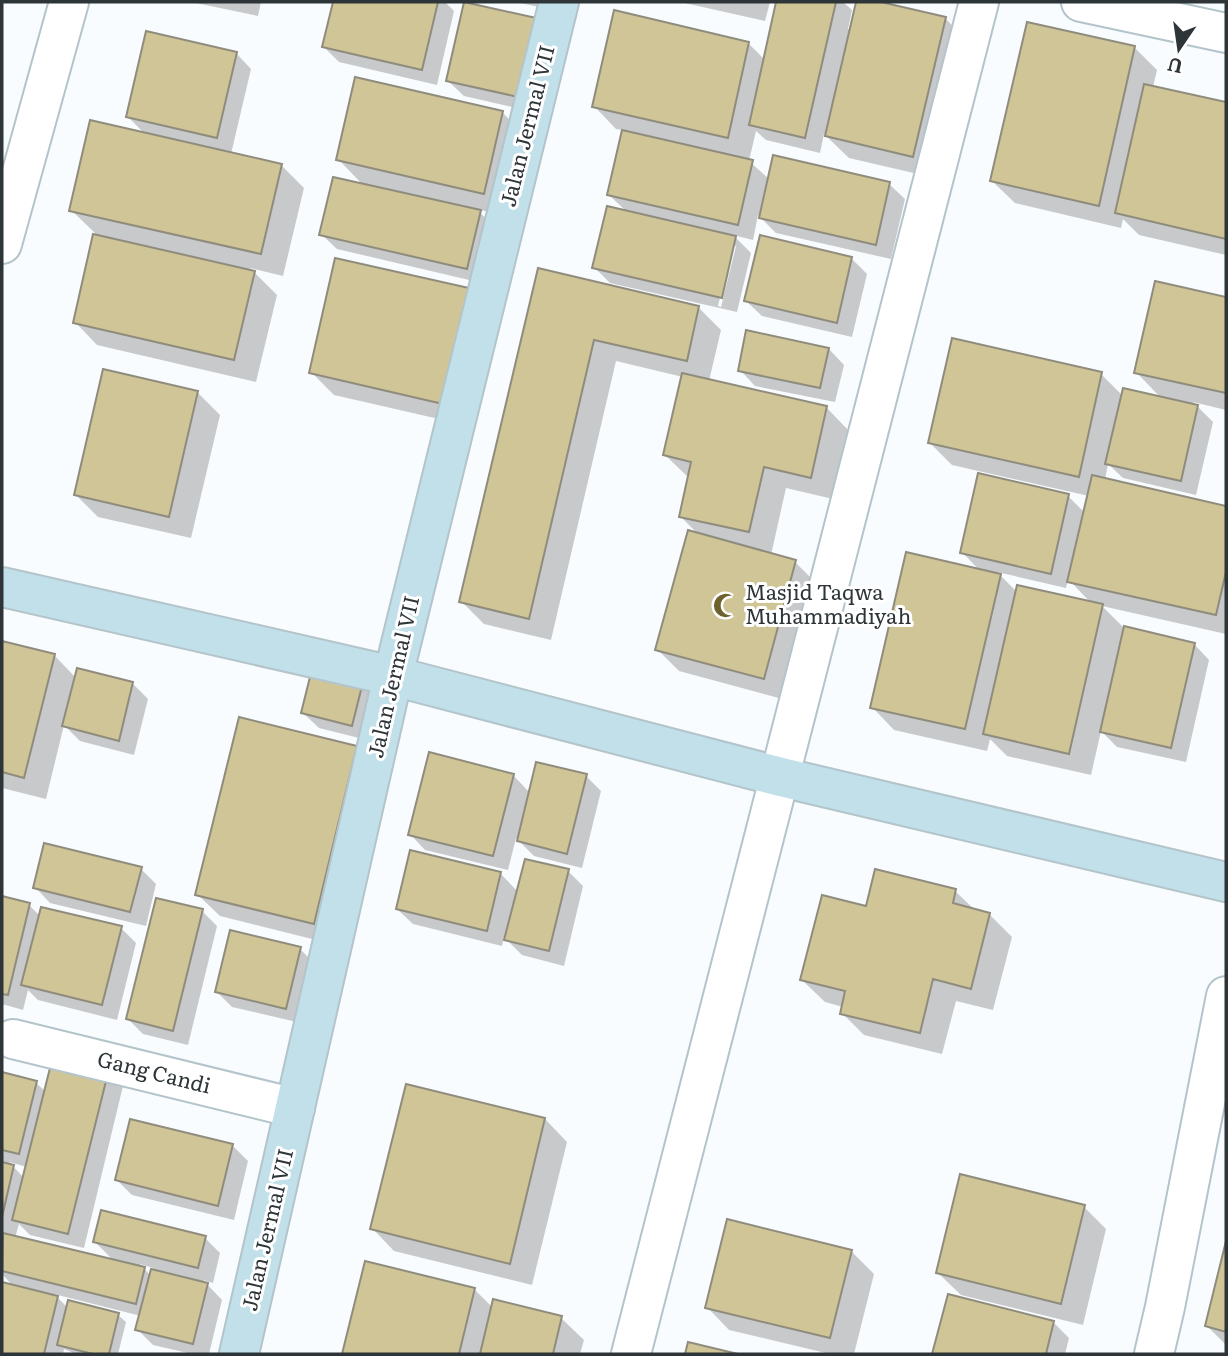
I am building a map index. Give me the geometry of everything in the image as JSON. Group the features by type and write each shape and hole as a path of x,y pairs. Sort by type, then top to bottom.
{"street":[{"path":"2,244 69,2"},
{"name":"Jalan Jermal VII","path":"239,1354 393,676 559,2"},
{"path":"631,1354 979,2"},
{"path":"1081,2 1226,33"},
{"path":"2,587 393,676 781,777 1226,882"},
{"path":"1154,1354 1226,996"},
{"name":"Gang Candi","path":"13,1039 295,1108"}],"building":[{"path":"333,2 438,2 422,70 322,47"},
{"path":"464,2 541,19 523,98 446,81"},
{"path":"776,2 836,2 805,138 749,125"},
{"path":"856,2 881,2 946,17 913,157 825,136"},
{"path":"614,10 749,42 728,138 592,107"},
{"path":"1027,22 1135,46 1099,206 990,181"},
{"path":"146,31 237,52 217,138 126,117"},
{"path":"355,77 503,111 484,194 336,160"},
{"path":"1144,84 1226,102 1226,239 1115,213"},
{"path":"90,120 282,164 261,254 69,211"},
{"path":"622,130 753,160 738,225 607,195"},
{"path":"773,155 890,182 876,245 759,218"},
{"path":"333,177 481,210 467,269 319,235"},
{"path":"607,206 736,236 722,298 592,268"},
{"path":"93,234 255,271 234,360 73,323"},
{"path":"760,235 852,257 837,323 744,301"},
{"path":"335,258 469,288 443,404 309,373"},
{"path":"538,268 699,306 687,361 594,340 529,619 459,602"},
{"path":"1155,281 1226,297 1226,393 1134,373"},
{"path":"746,330 829,348 820,388 738,371"},
{"path":"952,338 1102,372 1079,477 928,443"},
{"path":"103,369 198,391 169,517 74,495"},
{"path":"682,373 827,406 811,478 764,467 749,532 679,517 691,462 663,455"},
{"path":"1123,388 1198,405 1181,481 1105,464"},
{"path":"978,473 1069,494 1051,574 960,553"},
{"path":"1092,475 1226,506 1226,572 1216,615 1067,582"},
{"name":"Masjid Taqwa Muhammadiyah","path":"688,530 796,560 764,679 655,650"},
{"path":"906,552 1001,574 965,729 870,708"},
{"path":"1017,585 1103,604 1069,754 983,734"},
{"path":"1124,626 1195,643 1171,748 1100,732"},
{"path":"2,641 55,654 24,778 2,772"},
{"path":"314,661 365,674 352,726 301,713"},
{"path":"77,668 133,682 119,741 62,726"},
{"path":"239,717 357,746 314,924 195,895"},
{"path":"429,752 514,774 493,856 408,835"},
{"path":"536,762 587,774 567,854 517,841"},
{"path":"44,843 142,867 130,912 33,888"},
{"path":"410,850 501,872 487,931 396,909"},
{"path":"525,859 569,869 549,951 504,940"},
{"path":"875,869 956,889 953,903 990,913 971,989 933,979 920,1033 840,1014 845,991 800,980 822,895 866,906"},
{"path":"2,896 30,903 8,995 2,994"},
{"path":"156,898 203,909 173,1031 126,1019"},
{"path":"41,907 122,926 102,1005 21,985"},
{"path":"230,930 301,947 286,1009 215,992"},
{"path":"53,1056 109,1069 68,1234 12,1220"},
{"path":"2,1072 37,1081 19,1154 2,1150"},
{"path":"406,1084 545,1118 510,1264 370,1229"},
{"path":"130,1119 233,1144 218,1206 115,1180"},
{"path":"2,1162 14,1165 2,1217"},
{"path":"960,1174 1085,1205 1061,1304 936,1273"},
{"path":"101,1210 206,1236 198,1268 93,1242"},
{"path":"727,1219 852,1250 830,1338 705,1308"},
{"path":"3,1233 145,1267 136,1304 2,1271"},
{"path":"1226,1241 1226,1332 1205,1326"},
{"path":"365,1261 475,1288 459,1354 342,1354"},
{"path":"151,1269 208,1283 193,1344 135,1330"},
{"path":"2,1282 58,1296 44,1354 2,1354"},
{"path":"948,1294 1054,1321 1046,1354 932,1354"},
{"path":"493,1299 562,1316 553,1354 480,1354"},
{"path":"68,1300 119,1313 109,1354 93,1354 57,1345"},
{"path":"688,1342 738,1354 685,1354"}],"place":[{"name":"Masjid Taqwa Muhammadiyah","path":"725,605"}]}
